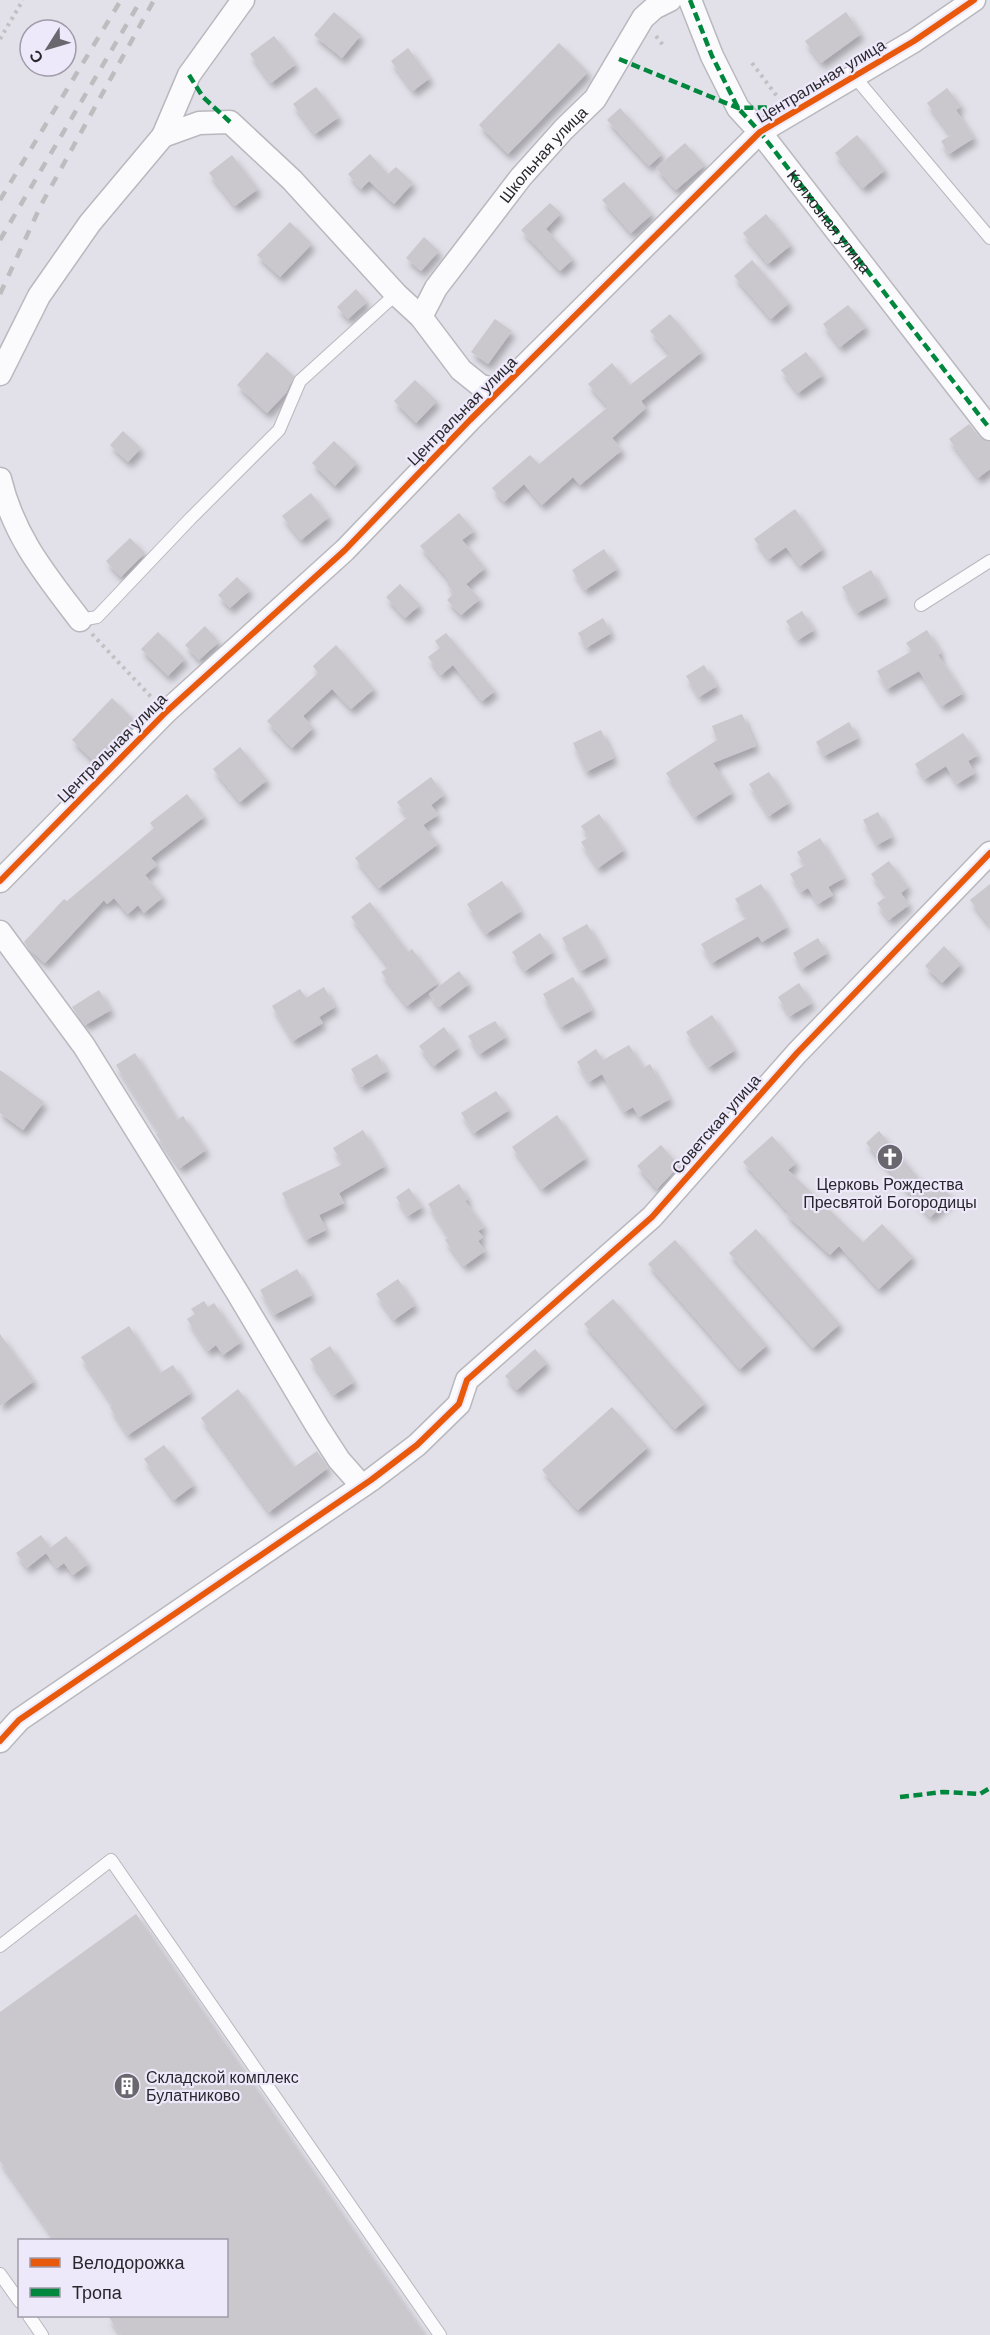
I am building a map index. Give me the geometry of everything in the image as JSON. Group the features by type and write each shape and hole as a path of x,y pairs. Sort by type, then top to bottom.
{"street":[{"path":"0,374 39,297 83,232 163,136 189,75 243,0"},
{"name":"Школьная улица","path":"421,317 436,288 521,177 564,129 595,99 643,18 654,8 670,0"},
{"name":"Колхозная улица","path":"690,0 712,56 738,108 760,132 990,429"},
{"name":"Центральная улица","path":"0,881 166,712 345,550 500,390 760,132 914,41 974,0"},
{"path":"163,136 199,123 230,122 292,180 396,294 421,317 461,370 481,387 500,390"},
{"path":"0,479 7,509 36,562 80,620"},
{"name":"Советская улица","path":"362,1486 417,1445 459,1404 467,1380 652,1217 797,1053 990,853"},
{"path":"0,932 84,1046 339,1460 362,1486 19,1720 0,1741"}],"lane":[{"path":"854,76 990,238"},
{"path":"80,620 97,617 279,430 300,381 396,294"},
{"path":"921,605 990,561"},
{"path":"0,1946 111,1860 440,2335"},
{"path":"0,2274 18,2299"},
{"path":"30,2317 42,2335"}],"path":[{"path":"0,39 23,0"},
{"path":"752,63 790,114"},
{"path":"80,620 166,712"}],"building":[{"path":"334,12 361,35 342,58 314,35"},
{"path":"846,12 861,34 821,63 805,41"},
{"path":"274,36 296,64 271,83 250,54"},
{"path":"559,43 588,72 508,154 479,125"},
{"path":"408,48 430,78 413,91 391,61"},
{"path":"316,87 339,117 315,134 293,104"},
{"path":"947,88 961,106 956,110 974,138 949,154 941,141 951,135 927,103"},
{"path":"620,108 662,154 649,166 607,120"},
{"path":"857,135 885,170 863,188 835,153"},
{"path":"685,143 705,165 676,190 656,168"},
{"path":"370,154 388,174 396,167 413,183 394,204 369,181 361,189 348,174"},
{"path":"232,155 258,189 235,206 209,173"},
{"path":"624,182 652,214 631,233 602,200"},
{"path":"550,203 561,213 546,229 573,259 560,271 521,230"},
{"path":"766,214 791,245 768,264 743,233"},
{"path":"290,222 312,244 280,277 257,255"},
{"path":"424,237 439,251 421,271 406,258"},
{"path":"752,260 789,303 771,319 734,276"},
{"path":"356,289 367,302 348,319 337,307"},
{"path":"848,305 866,327 840,347 823,324"},
{"path":"670,314 702,352 641,401 646,408 612,438 622,450 580,485 573,477 542,505 524,484 504,502 492,488 530,455 539,464 608,407 588,384 612,363 630,385 670,354 650,331"},
{"path":"495,319 512,331 488,364 471,352"},
{"path":"267,352 294,376 286,393 267,413 237,385"},
{"path":"806,352 823,375 798,393 781,370"},
{"path":"415,380 437,401 416,423 394,401"},
{"path":"969,424 980,438 990,442 990,469 978,478 949,439"},
{"path":"123,431 141,448 128,462 110,445"},
{"path":"334,441 357,463 335,486 312,463"},
{"path":"311,493 329,517 301,540 282,516"},
{"path":"795,509 823,549 800,566 786,547 769,559 754,539"},
{"path":"459,513 474,531 462,540 485,568 466,584 480,599 461,615 447,600 454,593 447,584 450,581 420,546"},
{"path":"130,538 145,553 121,577 106,561"},
{"path":"604,549 617,569 585,590 572,570"},
{"path":"871,570 886,597 857,613 842,587"},
{"path":"237,577 250,590 230,608 218,595"},
{"path":"400,584 420,605 405,618 386,597"},
{"path":"802,611 814,630 798,640 786,621"},
{"path":"603,618 611,633 586,648 578,633"},
{"path":"205,626 219,642 199,660 185,645"},
{"path":"927,630 941,653 938,655 963,693 942,706 919,671 887,689 877,671 912,651 906,643"},
{"path":"158,632 185,659 168,676 141,649"},
{"path":"446,633 495,691 482,701 453,665 441,675 428,657 440,648 435,641"},
{"path":"336,645 374,689 351,709 332,689 303,716 313,728 292,748 267,721 318,673 313,666"},
{"path":"704,665 717,686 699,697 686,676"},
{"path":"112,698 135,721 96,763 72,740"},
{"path":"742,714 756,746 713,763 732,793 695,817 666,773 717,740 712,726"},
{"path":"849,722 858,738 824,756 816,742"},
{"path":"601,730 614,758 586,772 573,743"},
{"path":"963,733 978,755 968,761 975,773 957,784 946,766 925,779 915,764"},
{"path":"240,747 267,780 240,802 213,769"},
{"path":"769,772 789,803 769,816 749,784"},
{"path":"431,777 444,795 431,805 438,815 423,825 438,844 379,888 355,858 408,817 397,802"},
{"path":"187,794 204,817 151,858 157,865 145,875 163,897 144,913 138,905 128,914 114,898 107,904 104,900 45,963 28,948 24,942 64,899 67,901 154,828 150,823"},
{"path":"878,812 892,837 877,845 863,820"},
{"path":"599,814 624,850 598,868 581,842 589,837 581,826"},
{"path":"820,838 844,878 828,887 833,895 818,904 808,888 801,892 790,874 805,865 797,852"},
{"path":"889,861 908,887 901,893 909,905 889,920 877,903 887,896 871,874"},
{"path":"502,881 521,911 486,934 467,904"},
{"path":"761,884 787,927 762,942 758,936 712,963 701,944 747,918 735,899"},
{"path":"990,884 990,926 970,900"},
{"path":"370,902 408,952 412,949 438,983 407,1006 381,972 389,967 351,917"},
{"path":"587,924 606,957 581,971 562,938"},
{"path":"540,933 553,952 525,971 512,952"},
{"path":"818,938 827,953 802,969 793,953"},
{"path":"944,946 961,964 942,983 925,966"},
{"path":"459,971 469,984 439,1007 429,994"},
{"path":"573,977 592,1010 561,1027 543,994"},
{"path":"799,983 812,1003 790,1016 778,997"},
{"path":"324,987 335,1007 319,1017 323,1023 293,1041 272,1006 300,989 306,998"},
{"path":"99,990 111,1010 85,1025 72,1007"},
{"path":"712,1015 735,1050 709,1067 686,1032"},
{"path":"495,1021 506,1037 480,1054 468,1036"},
{"path":"444,1027 458,1048 434,1066 419,1046"},
{"path":"629,1045 643,1068 650,1064 670,1099 639,1117 633,1107 624,1112 602,1074 589,1082 577,1062 596,1049 603,1060"},
{"path":"135,1053 177,1120 183,1116 206,1150 180,1168 156,1134 159,1132 116,1065"},
{"path":"377,1054 387,1071 361,1087 351,1069"},
{"path":"0,1070 44,1102 23,1130 0,1113"},
{"path":"496,1091 509,1110 474,1133 461,1113"},
{"path":"557,1115 586,1158 542,1189 512,1147"},
{"path":"363,1130 385,1166 339,1193 344,1203 319,1215 326,1230 306,1240 282,1193 343,1164 333,1148"},
{"path":"879,1131 931,1193 941,1185 952,1198 930,1217 866,1143"},
{"path":"772,1136 796,1163 788,1170 863,1242 882,1224 913,1257 879,1289 839,1246 830,1255 786,1214 788,1212 743,1162"},
{"path":"661,1145 679,1166 657,1189 637,1166"},
{"path":"459,1184 468,1199 465,1201 484,1227 478,1231 483,1237 478,1241 485,1251 464,1266 445,1240 449,1237 428,1204"},
{"path":"409,1188 422,1207 408,1216 396,1197"},
{"path":"756,1229 840,1324 813,1348 729,1253"},
{"path":"675,1240 767,1345 740,1369 648,1264"},
{"path":"297,1269 312,1295 274,1315 260,1290"},
{"path":"398,1279 415,1305 394,1320 376,1294"},
{"path":"613,1299 705,1403 675,1429 584,1324"},
{"path":"204,1301 208,1307 214,1303 241,1342 223,1355 216,1345 208,1351 187,1319 195,1314 191,1309"},
{"path":"129,1326 160,1373 173,1365 191,1393 128,1435 110,1407 113,1405 81,1357"},
{"path":"0,1334 34,1381 0,1406"},
{"path":"330,1346 354,1382 334,1395 310,1359"},
{"path":"535,1349 547,1363 517,1390 505,1376"},
{"path":"238,1389 294,1467 317,1451 328,1468 269,1512 201,1418"},
{"path":"612,1407 648,1447 578,1510 542,1470"},
{"path":"164,1445 194,1485 174,1500 144,1459"},
{"path":"41,1535 50,1548 66,1536 88,1564 73,1575 64,1563 57,1568 46,1553 27,1568 16,1553"},
{"name":"Складской комплекс Булатниково","path":"136,1914 425,2335 121,2335 109,2317 228,2317 228,2239 55,2239 0,2161 0,2012"}],"railway":[{"path":"0,200 121,0"},
{"path":"0,240 141,0"},
{"path":"0,294 41,205 154,0"}],"marked path":[{"path":"690,0 712,56 738,108 760,132 990,429"},
{"path":"619,59 738,108 785,107"},
{"path":"189,75 203,97 230,122"},
{"path":"900,1797 943,1792 980,1794 990,1788"}],"cycle path":[{"path":"0,881 166,712 345,550 470,420 760,132 914,41 974,0"},
{"path":"0,1741 19,1720 371,1480 417,1445 459,1404 467,1380 652,1217 797,1053 990,853"}],"place":[{"name":"Церковь Рождества Пресвятой Богородицы","path":"890,1157"},
{"name":"Складской комплекс Булатниково","path":"127,2086"}]}
